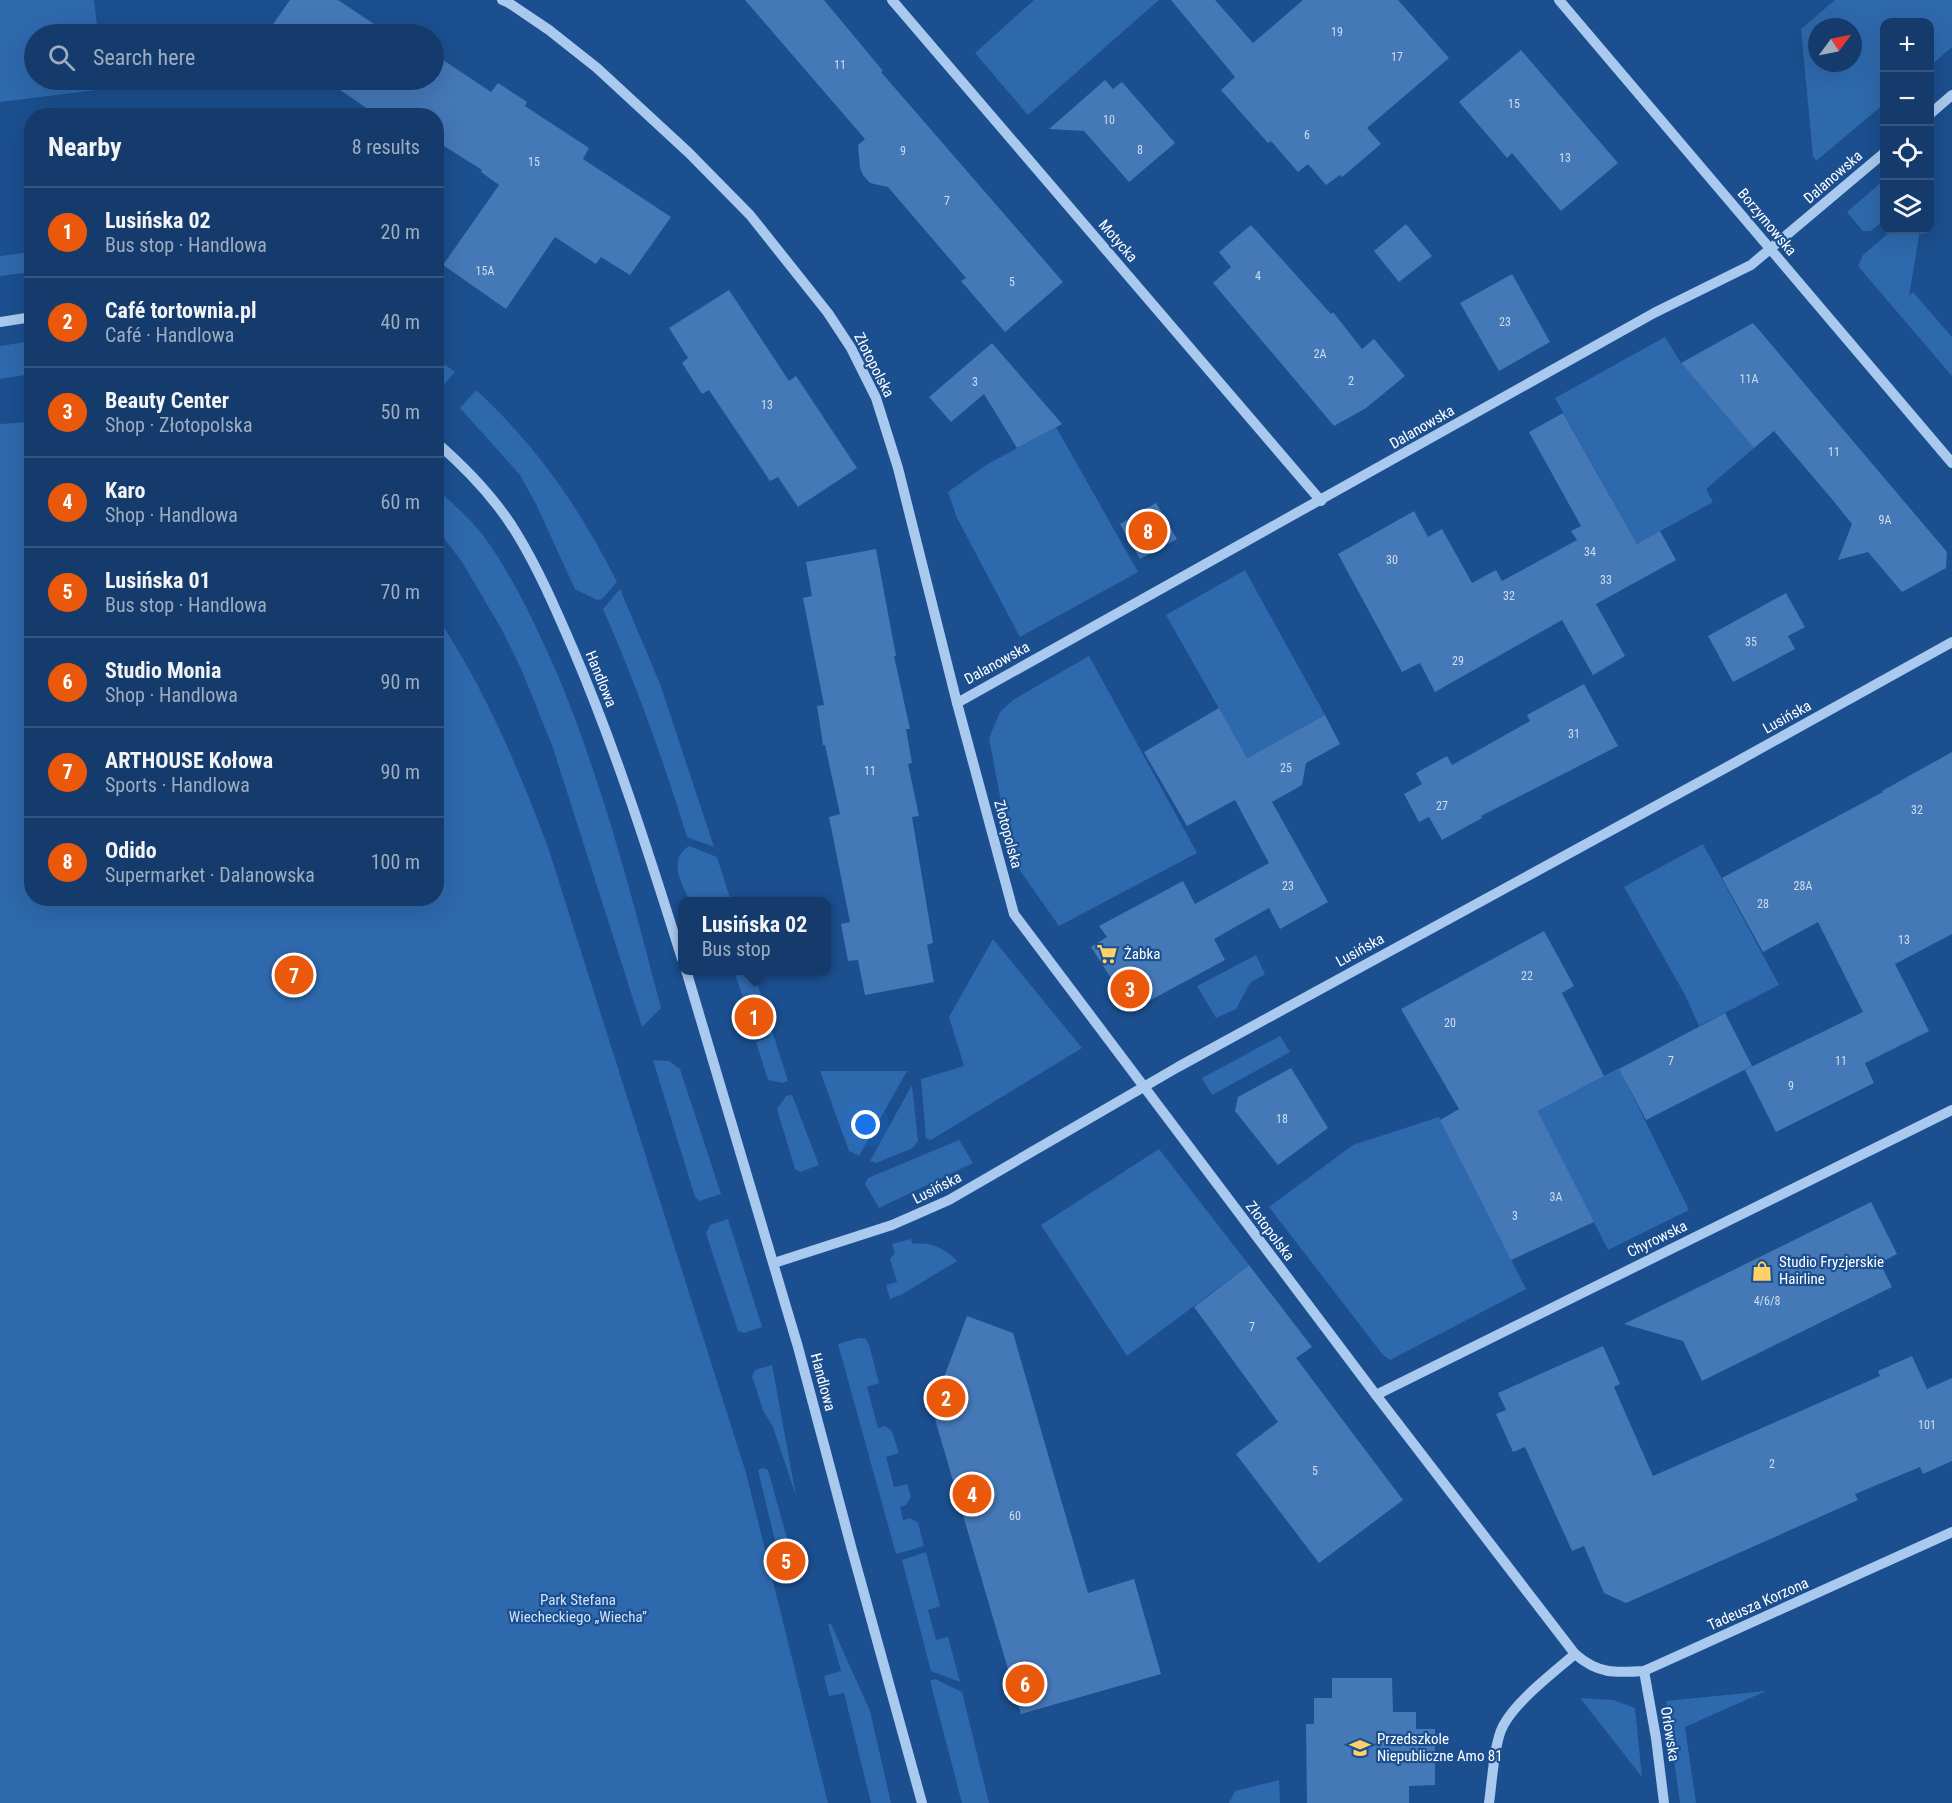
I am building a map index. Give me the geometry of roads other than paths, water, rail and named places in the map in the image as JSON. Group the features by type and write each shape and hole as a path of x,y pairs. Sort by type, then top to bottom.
{"street":[{"name":"Złotopolska","path":"502,0 549,30 597,68 689,153 750,215 803,280 840,331 876,398 898,468 957,703 1014,914 1376,1395 1575,1654"},
{"name":"Motycka","path":"892,0 1321,501"},
{"name":"Borzymowska","path":"1559,0 1952,463"},
{"path":"1934,110 1952,95"},
{"name":"Dalanowska","path":"957,703 1654,313 1751,265 1880,156"},
{"path":"0,322 24,318"},
{"name":"Handlowa","path":"444,449 467,471 499,508 517,533 548,593 590,689 615,754 678,947"},
{"name":"Lusińska","path":"774,1263 923,1214 1143,1087 1952,642"},
{"name":"Handlowa","path":"688,975 774,1263 922,1803"},
{"name":"Chyrowska","path":"1376,1395 1952,1110"},
{"name":"Tadeusza Korzona","path":"1575,1654 1599,1670 1644,1671 1952,1532"},
{"path":"1490,1803 1502,1726 1513,1711 1575,1654"},
{"name":"Orłowska","path":"1644,1671 1656,1738 1664,1803"}],"place":[{"name":"Odido","path":"1148,531"},
{"name":"Żabka","path":"1107,954"},
{"name":"ARTHOUSE Kołowa","path":"294,975"},
{"name":"Beauty Center","path":"1130,989"},
{"name":"Lusińska 02","path":"754,1017"},
{"name":"Studio Fryzjerskie Hairline","path":"1762,1271"},
{"name":"Café tortownia.pl","path":"946,1398"},
{"name":"Karo","path":"972,1494"},
{"name":"Lusińska 01","path":"786,1561"},
{"name":"Studio Monia","path":"1025,1684"},
{"name":"Przedszkole Niepubliczne Amo 81","path":"1360,1748"}],"park label":[{"name":"Park Stefana Wiecheckiego „Wiecha”","path":"578,1608"}]}
